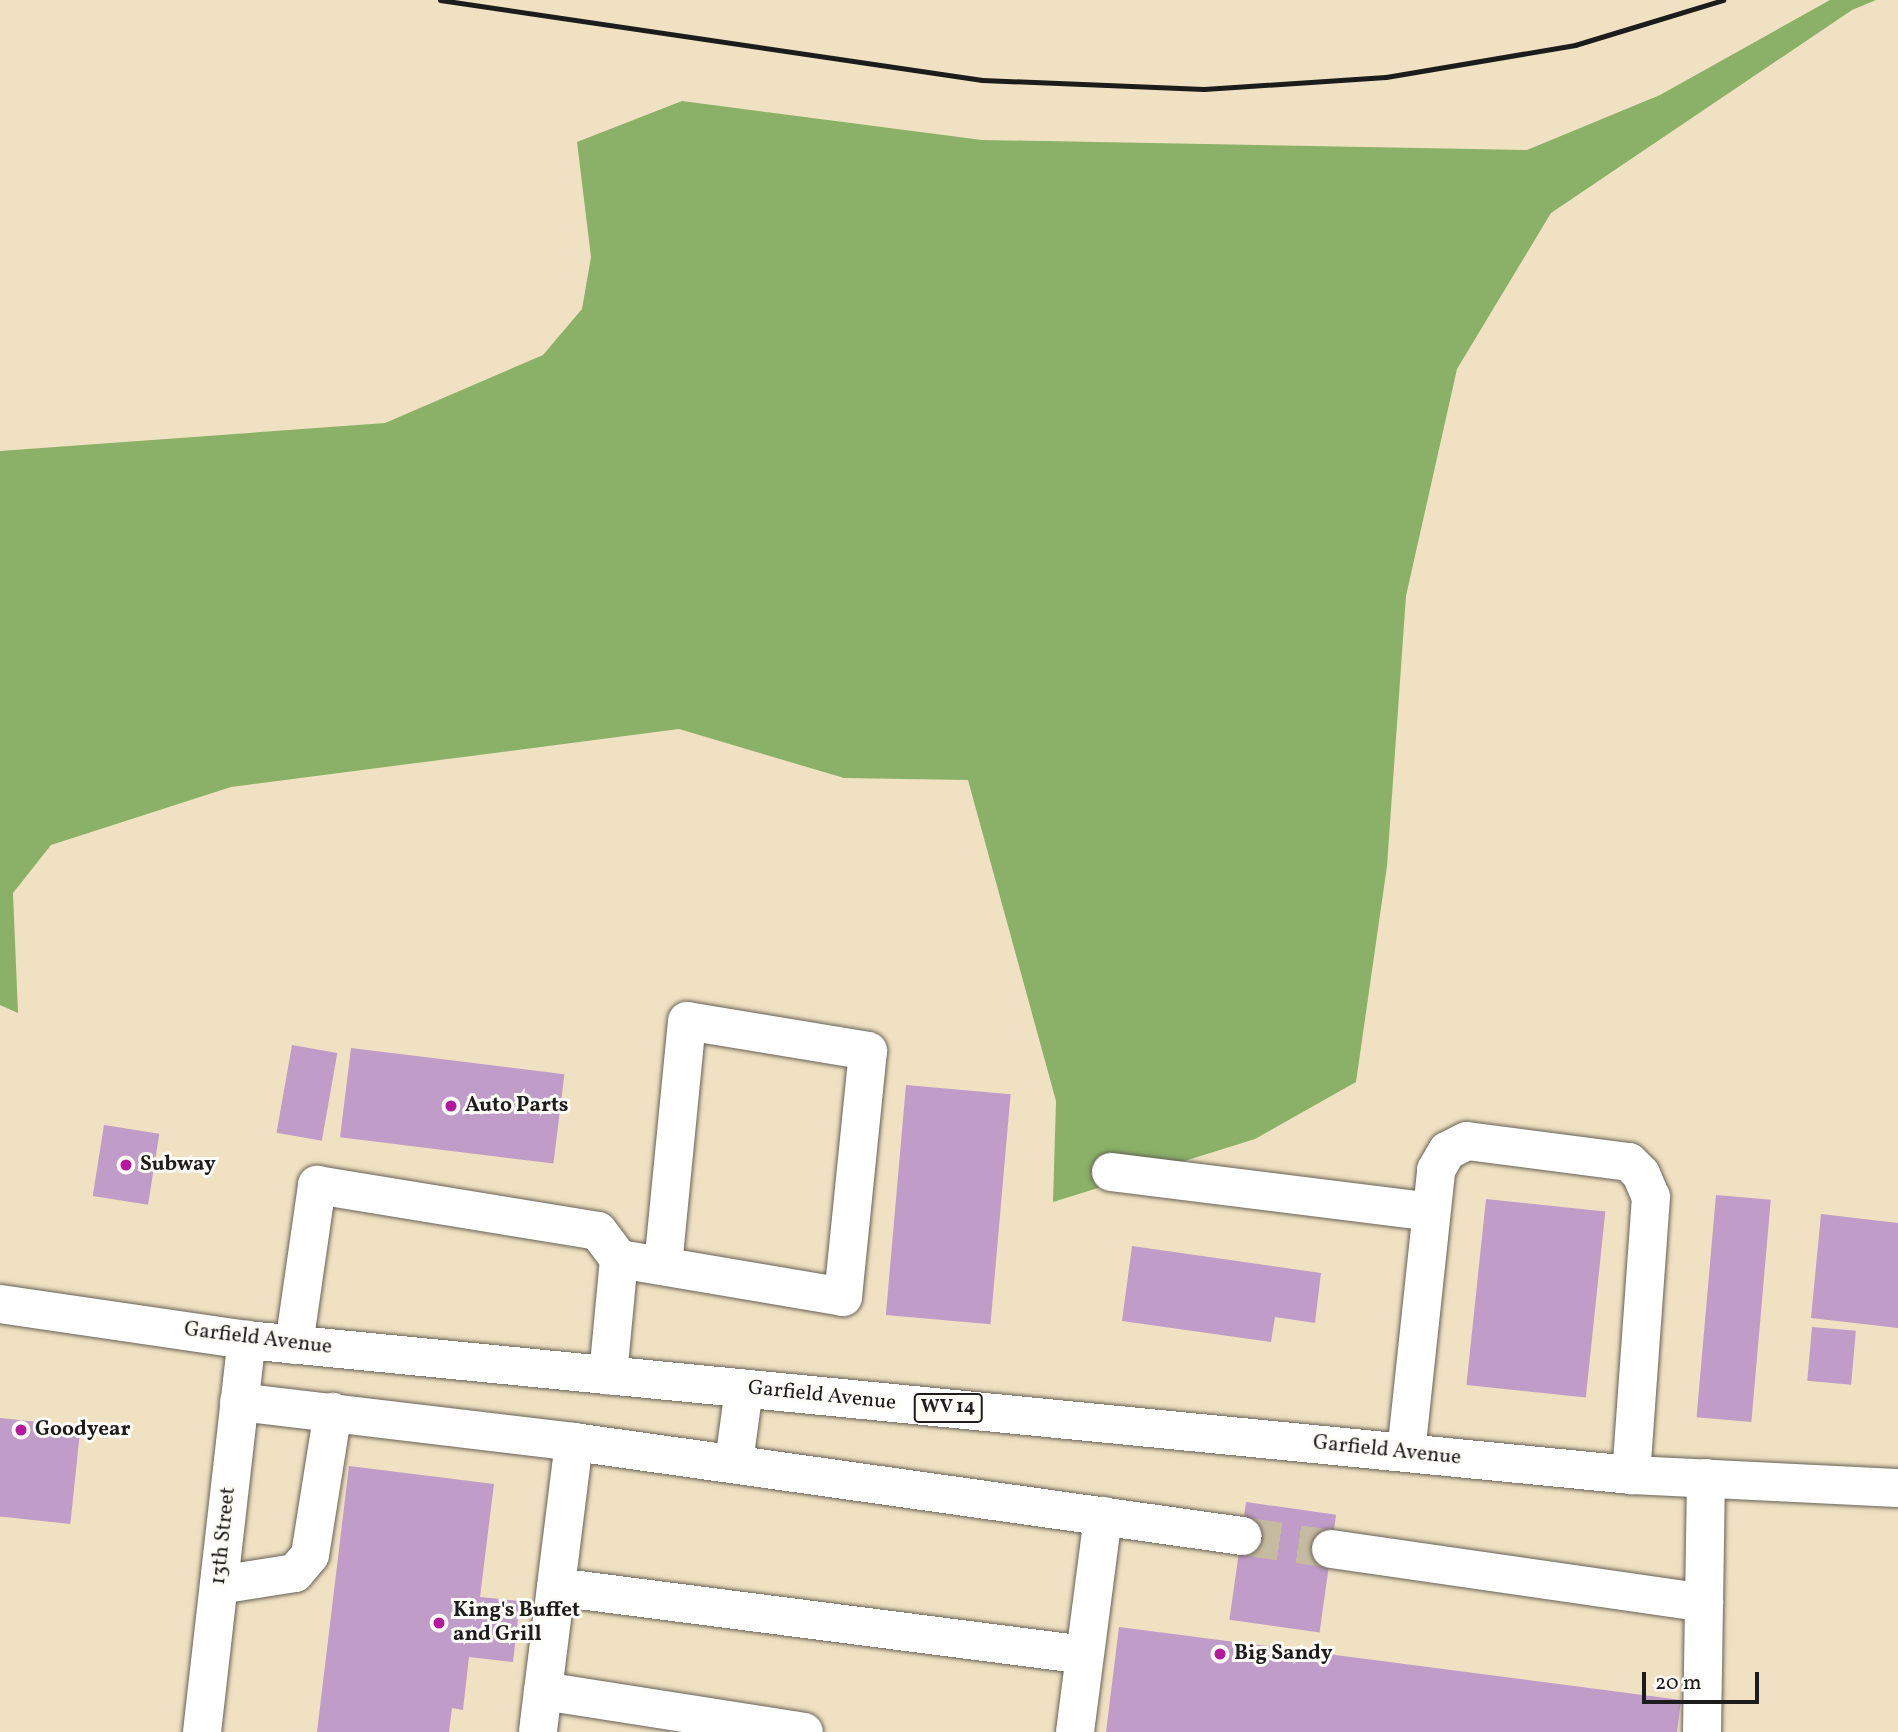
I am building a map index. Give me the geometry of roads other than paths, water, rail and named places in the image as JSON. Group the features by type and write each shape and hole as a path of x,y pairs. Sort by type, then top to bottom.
{"main road":[{"path":"619,1259 843,1297 868,1051 687,1021 663,1265"},
{"path":"1405,1453 1436,1170 1447,1151 1467,1141 1629,1162 1641,1174 1651,1197 1631,1475"},
{"path":"1111,1172 1431,1212"},
{"path":"294,1345 317,1185 598,1231 619,1259 608,1375"},
{"name":"Garfield Avenue","path":"0,1304 294,1345 1631,1475 1898,1488"},
{"name":"13th Street","path":"202,1732 247,1340"},
{"path":"734,1462 744,1389"},
{"path":"239,1402 734,1462 1242,1536"},
{"path":"219,1585 295,1573 310,1555 333,1412"},
{"path":"537,1732 574,1442"},
{"path":"1702,1732 1706,1478"},
{"path":"1075,1732 1103,1516"},
{"path":"1331,1549 1704,1603"},
{"path":"556,1587 1085,1655"},
{"path":"542,1690 804,1732"}],"tunnel":[{"path":"1242,1536 1331,1549"}],"railway":[{"path":"440,0 982,80 1204,89 1386,77 1575,45 1723,0"}],"place":[{"name":"Auto Parts","path":"451,1106"},
{"name":"Subway","path":"126,1165"},
{"name":"Goodyear","path":"21,1430"},
{"name":"King's Buffet and Grill","path":"439,1623"},
{"name":"Big Sandy","path":"1220,1654"}]}
